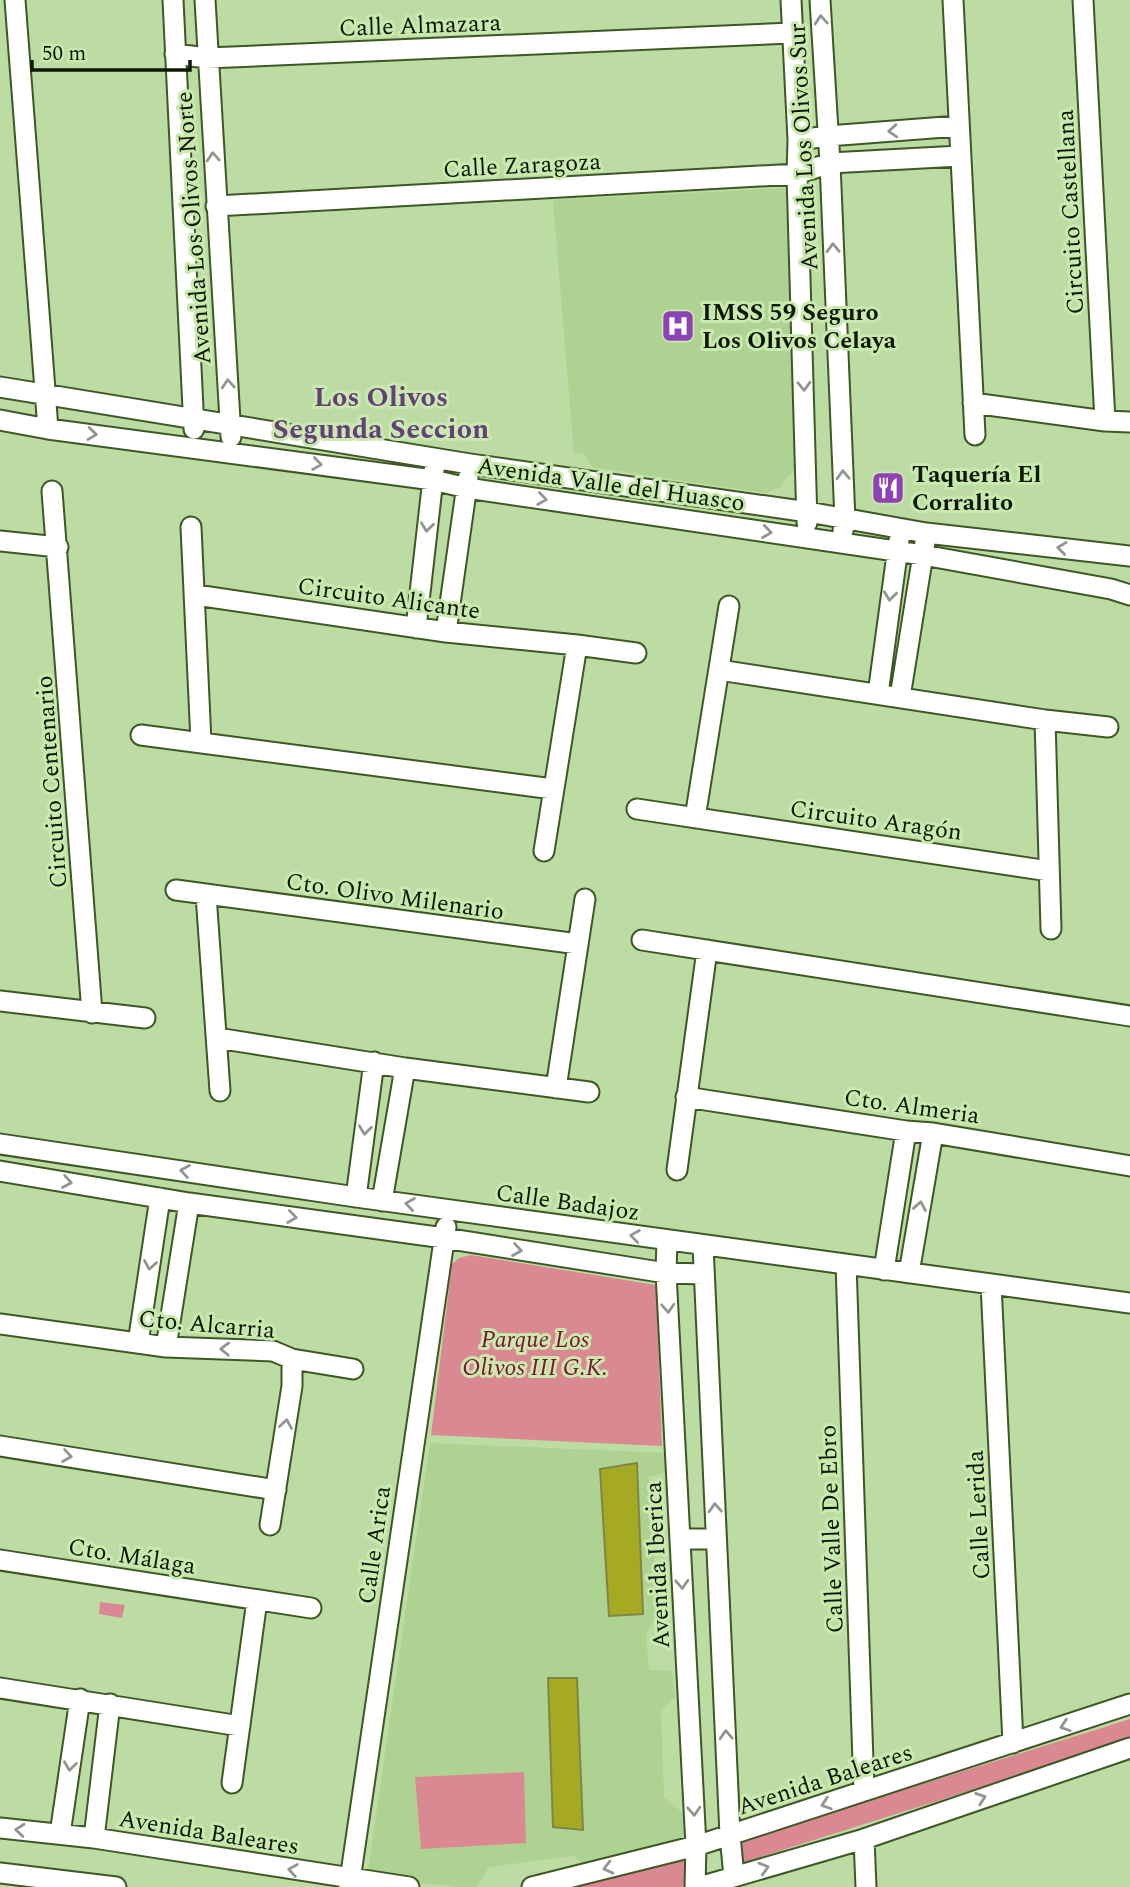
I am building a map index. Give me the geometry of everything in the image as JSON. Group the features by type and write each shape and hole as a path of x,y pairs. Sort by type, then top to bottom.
{"street":[{"path":"15,0 48,429"},
{"name":"Avenida Los Olivos Norte","path":"173,0 194,447"},
{"name":"Avenida Los Olivos Norte","path":"205,0 232,452"},
{"name":"Avenida Los Olivos Sur","path":"791,0 798,140 808,512 805,537"},
{"name":"Avenida Los Olivos Sur","path":"820,0 830,163 845,520 842,543"},
{"path":"953,0 975,435"},
{"name":"Circuito Castellana","path":"1083,0 1105,421"},
{"name":"Calle Almazara","path":"175,54 207,58 792,33"},
{"path":"798,140 958,126"},
{"path":"830,163 960,156"},
{"name":"Calle Zaragoza","path":"216,206 797,174 830,163"},
{"name":"Avenida Valle del Huasco","path":"0,387 435,459 808,512 926,533 1130,556"},
{"path":"973,403 1130,422"},
{"name":"Avenida Valle del Huasco","path":"0,420 48,429 433,480 467,488 923,555 1111,589 1130,595"},
{"path":"415,628 435,459"},
{"path":"446,632 470,464"},
{"name":"Circuito Centenario","path":"52,491 92,1013"},
{"path":"191,527 201,742"},
{"path":"878,694 901,529"},
{"path":"900,697 926,533"},
{"path":"0,541 58,547"},
{"name":"Circuito Alicante","path":"195,595 415,628 636,653"},
{"path":"695,818 729,606"},
{"path":"544,851 577,645"},
{"path":"719,670 1045,720 1108,727"},
{"path":"1045,720 1051,929"},
{"path":"141,735 553,789"},
{"name":"Circuito Aragón","path":"637,809 1049,871"},
{"name":"Cto. Olivo Milenario","path":"176,890 578,944"},
{"path":"206,895 220,1091"},
{"path":"556,1088 585,899"},
{"path":"642,940 1130,1016"},
{"path":"677,1170 707,950"},
{"path":"0,1001 145,1018"},
{"path":"217,1038 405,1068 589,1093"},
{"path":"356,1197 374,1062"},
{"path":"382,1201 405,1068"},
{"name":"Cto. Almeria","path":"686,1097 933,1133 1130,1166"},
{"path":"884,1270 906,1131"},
{"path":"909,1273 933,1133"},
{"name":"Calle Badajoz","path":"0,1144 382,1201 1130,1303"},
{"path":"0,1171 190,1203 444,1238 666,1273 704,1274"},
{"path":"138,1343 160,1198"},
{"path":"166,1347 190,1203"},
{"name":"Calle Arica","path":"350,1883 448,1210"},
{"name":"Avenida Iberica","path":"667,1240 666,1273 697,1887"},
{"path":"703,1245 734,1877"},
{"name":"Calle Valle De Ebro","path":"846,1264 864,1791"},
{"name":"Calle Lerida","path":"991,1284 1013,1743"},
{"name":"Cto. Alcarria","path":"0,1324 166,1347 273,1351 292,1359 292,1386 270,1525"},
{"path":"292,1359 353,1369"},
{"path":"0,1446 276,1490"},
{"path":"680,1539 716,1539"},
{"name":"Cto. Málaga","path":"0,1560 312,1608"},
{"path":"232,1783 257,1600"},
{"path":"0,1688 240,1726"},
{"path":"60,1834 80,1699"},
{"path":"94,1838 110,1704"},
{"name":"Avenida Baleares","path":"532,1887 696,1846 1130,1704"},
{"path":"697,1887 864,1839 1130,1748"},
{"name":"Avenida Baleares","path":"0,1828 94,1838 350,1883 410,1887"},
{"path":"864,1839 866,1887"},
{"path":"0,1872 62,1884 116,1887"}],"shaded area":[{"name":"IMSS 59 Seguro Los Olivos Celaya","path":"786,188 797,466 780,487 765,493 592,467 584,454 574,453 553,200"},
{"path":"430,1443 665,1453 666,1473 649,1477 658,1612 646,1636 649,1670 672,1671 675,1697 661,1710 664,1797 683,1813 685,1835 672,1844 587,1866 573,1856 489,1867 476,1887 371,1877 368,1871"}],"green space":[{"name":"Parque Los Olivos III G.K.","path":"471,1255 656,1285 662,1446 431,1435 452,1264 459,1258"},
{"path":"100,1602 125,1605 122,1618 99,1614"},
{"path":"1130,1719 1130,1740 738,1864 734,1843"},
{"path":"524,1772 526,1843 421,1849 415,1777"},
{"path":"687,1852 689,1885 548,1887"}],"building":[{"path":"637,1463 643,1614 609,1616 600,1469"},
{"path":"548,1678 577,1678 583,1830 553,1827"}],"place":[{"name":"IMSS 59 Seguro Los Olivos Celaya","path":"678,326"},
{"name":"Taquería El Corralito","path":"888,488"}],"district":[{"name":"Los Olivos Segunda Seccion","path":"381,412"}]}
